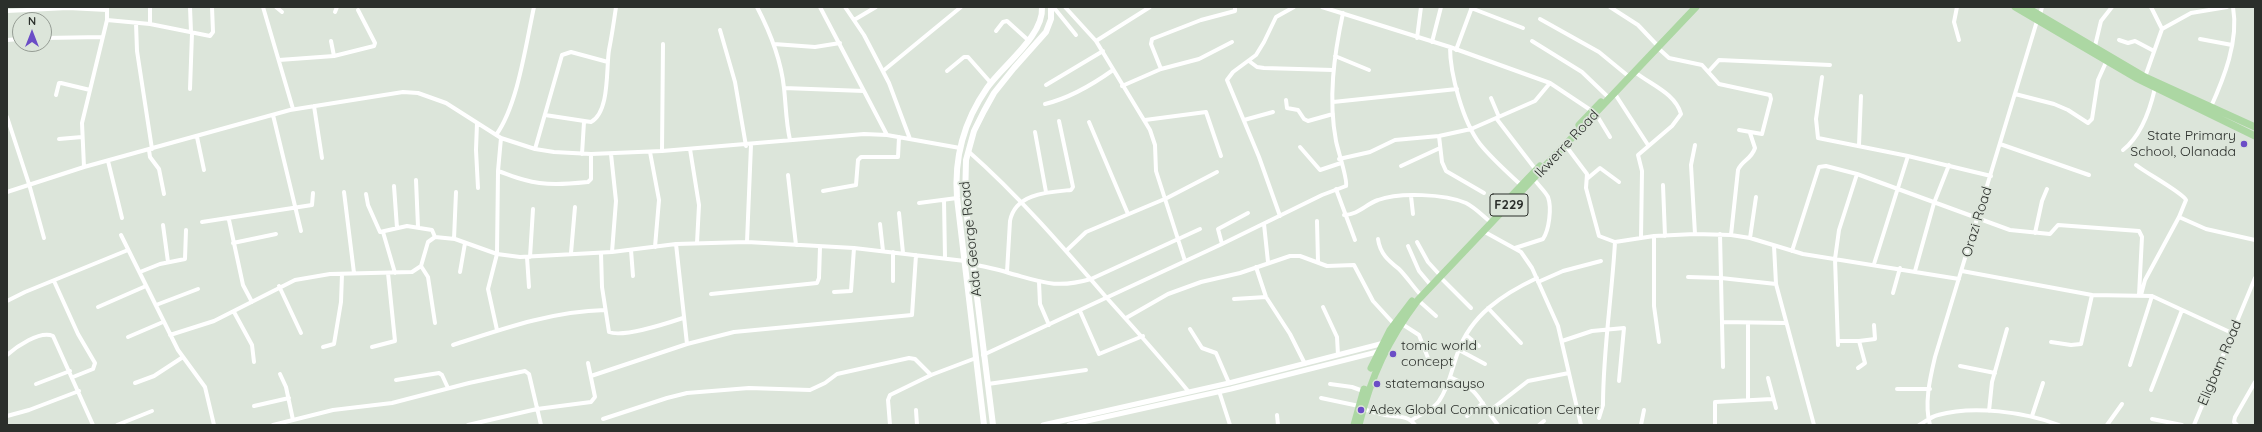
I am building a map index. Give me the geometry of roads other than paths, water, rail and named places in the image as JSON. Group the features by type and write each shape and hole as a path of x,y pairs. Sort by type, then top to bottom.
{"main road":[{"name":"Ada George Road","path":"983,423 957,198 956,169 960,148 970,119 991,83 1039,26 1042,7"},
{"name":"Ikwerre Road","path":"1594,112 1615,94 1636,72 1690,7"},
{"name":"Ikwerre Road","path":"1419,297 1521,185 1575,133 1627,75 1696,7"},
{"path":"2015,7 2095,46 2145,77 2255,136"},
{"path":"2026,7 2038,18 2155,88 2255,127"},
{"name":"Ada George Road","path":"993,425 972,264 965,201 964,172 968,151 984,111 1007,77 1046,32 1053,9"},
{"name":"Ikwerre Road","path":"1354,425 1378,353 1429,283 1439,275 1534,180 1566,146 1575,133"},
{"name":"Ikwerre Road","path":"1359,425 1363,391 1375,365"}],"street":[{"path":"150,7 150,24"},
{"path":"190,7 190,89"},
{"path":"106,20 150,24 212,36 212,7"},
{"path":"263,7 293,110"},
{"path":"276,7 282,12"},
{"path":"335,12 337,7"},
{"path":"496,135 505,118 517,81 534,7"},
{"path":"545,115 584,122 591,122 597,118 604,98 616,7"},
{"path":"757,7 774,44 784,88 790,140"},
{"path":"820,7 887,135"},
{"path":"845,7 883,71 902,112 910,139"},
{"path":"854,20 876,7"},
{"path":"883,71 961,7"},
{"path":"1060,7 1053,9 1076,35"},
{"path":"1065,7 1096,41 1103,51 1122,86 1145,120 1154,137 1156,171 1166,198 1185,261"},
{"path":"1096,41 1150,7"},
{"path":"1161,69 1151,44 1152,39 1201,20 1235,11 1235,7"},
{"path":"1280,216 1244,120 1227,80 1237,68 1249,61 1261,48 1276,17 1294,7"},
{"path":"1322,7 1417,38 1450,47 1550,83 1594,112 1610,137"},
{"path":"1417,38 1421,7"},
{"path":"1432,42 1441,7"},
{"path":"1610,7 1638,25 1669,58 1702,65 1709,71 1716,81 1723,86 1770,95 1771,100 1761,135 1739,130"},
{"path":"1957,7 1954,22 1959,40"},
{"name":"Orazi Road","path":"1930,425 1928,419 1930,389 1935,358 2042,7"},
{"path":"2095,46 2101,21 2112,7"},
{"path":"2151,7 2162,29"},
{"path":"2145,77 2162,29 2191,13 2227,7"},
{"path":"2209,110 2232,44 2235,25 2233,7"},
{"path":"7,12 68,8 107,8 106,20 82,123 84,167"},
{"path":"1456,50 1471,8 1523,28"},
{"path":"279,60 334,56 374,46 375,44 358,10"},
{"path":"983,355 1108,298 1347,185 1340,161 1333,114 1333,70 1343,13"},
{"path":"1540,19 1599,52 1627,75"},
{"path":"996,31 1003,22 1007,21 1028,40"},
{"path":"136,23 137,51 150,157 159,169 164,194"},
{"path":"720,30 735,82 749,145 747,242"},
{"path":"52,38 102,37"},
{"path":"2200,39 2232,44"},
{"path":"2119,40 2128,43 2135,41 2154,51"},
{"path":"331,41 334,56"},
{"path":"1532,41 1582,72 1607,96"},
{"path":"1122,86 1161,69 1199,59 1232,42"},
{"path":"662,151 663,44"},
{"path":"774,44 815,47 840,44"},
{"path":"1450,47 1450,59 1457,89 1471,129 1479,143 1497,164 1521,185"},
{"path":"1046,85 1103,51"},
{"path":"535,149 562,55 571,52 608,62"},
{"path":"1335,56 1369,70"},
{"path":"947,71 964,57 968,57 991,83"},
{"path":"1709,71 1719,60 1830,65"},
{"path":"2015,94 2054,104 2068,110 2088,123 2092,119 2098,80 2107,60"},
{"path":"1249,61 1257,67 1264,68 1333,70"},
{"path":"1045,104 1087,87 1113,70"},
{"path":"1636,72 1670,95 1681,114 1672,126 1638,155 1642,172 1641,238"},
{"path":"1822,77 1816,119 1818,138 1859,145 1991,176"},
{"path":"56,95 59,83 61,82 90,90"},
{"path":"1300,147 1320,170 1340,161 1370,152 1395,140 1439,136 1471,129 1535,101 1550,83"},
{"path":"784,88 864,91"},
{"path":"2123,150 2132,143 2145,118 2155,88"},
{"path":"1333,102 1457,89"},
{"path":"7,192 84,167 273,115 314,106 391,93 418,93 446,103 501,138 535,149 582,154 650,152 749,145 848,135 887,135 960,148"},
{"path":"1615,94 1648,145"},
{"path":"1859,145 1861,96"},
{"path":"1491,98 1497,118 1536,170"},
{"path":"1286,100 1287,108 1301,112 1304,119 1308,121 1333,114"},
{"path":"314,106 322,158"},
{"path":"1145,120 1206,112 1221,156"},
{"path":"1244,120 1273,112"},
{"path":"273,115 294,208 301,231"},
{"path":"7,117 29,184 44,238"},
{"path":"582,154 584,122"},
{"path":"1007,272 1010,221 1012,214 1021,203 1028,198 1046,192 1071,190 1073,187 1059,122"},
{"path":"1089,122 1128,214"},
{"path":"477,123 476,150 478,188"},
{"path":"1036,132 1046,192"},
{"path":"1731,235 1738,170 1740,165 1751,158 1755,148 1750,133"},
{"path":"1439,136 1442,162 1446,171 1484,193"},
{"path":"59,139 82,137"},
{"path":"197,137 204,170"},
{"path":"823,191 856,185 858,160 861,158 898,157 900,137"},
{"path":"497,330 488,289 497,254 498,171 501,138"},
{"path":"2000,144 2089,175"},
{"path":"1695,145 1691,165 1696,234"},
{"path":"1566,146 1586,170 1588,178 1586,188 1596,232 1602,239 1614,242 1654,236 1696,234 1731,235 1750,238 1774,246 1835,259 1900,268 1960,279"},
{"path":"1401,166 1440,148"},
{"path":"690,149 699,205 697,243"},
{"path":"968,151 990,171 1066,251 1143,336 1188,391"},
{"path":"650,152 659,200 655,247"},
{"path":"498,171 526,181 540,183 570,184 588,182 591,179 591,154"},
{"path":"611,154 616,201 612,252"},
{"path":"1874,264 1908,156"},
{"path":"108,161 122,218"},
{"path":"1914,271 1934,203 1949,165"},
{"path":"2136,165 2149,175 2183,195 2185,204 2180,217 2145,280 2140,295"},
{"path":"1792,250 1819,168 1826,166 1857,174 2010,230 2050,234 2058,226 2139,231 2142,237 2140,295"},
{"path":"1588,178 1600,168 1619,182"},
{"path":"1066,251 1086,232 1166,198 1217,172"},
{"path":"1857,174 1840,230 1835,259 1838,343 1875,339 1874,324"},
{"path":"788,175 796,245"},
{"path":"416,180 418,227"},
{"path":"1515,248 1543,239 1546,231 1549,212 1548,198 1534,180"},
{"path":"1663,185 1666,236"},
{"path":"394,186 397,228"},
{"path":"1336,189 1344,215 1355,240"},
{"path":"2035,233 2042,201 2047,189"},
{"path":"344,192 354,273"},
{"path":"454,239 456,192"},
{"path":"202,222 229,220 312,205 313,193"},
{"path":"366,194 377,230 383,232 397,228 418,227 432,230 435,237"},
{"path":"1344,215 1358,212 1380,199 1411,196 1432,196 1460,201 1475,209 1488,220"},
{"path":"1411,196 1413,214"},
{"path":"1750,238 1756,197"},
{"path":"919,203 957,198"},
{"path":"944,200 945,258"},
{"path":"571,254 575,207"},
{"path":"529,287 528,257 533,209"},
{"path":"899,213 903,253"},
{"path":"1222,244 1218,229 1248,213"},
{"path":"2180,217 2206,229 2255,240"},
{"path":"229,220 243,285 252,302"},
{"path":"1316,221 1318,262"},
{"path":"880,224 883,251"},
{"path":"1264,224 1268,262"},
{"path":"163,225 168,262"},
{"path":"972,264 1007,272 1038,282 1060,285 1091,279 1200,229"},
{"path":"140,272 168,262 185,259 186,230"},
{"path":"1483,231 1515,248 1527,259 1553,312 1562,341 1581,425"},
{"path":"383,232 395,273"},
{"path":"233,243 276,234"},
{"path":"1720,234 1723,367"},
{"path":"121,236 170,335 183,357 205,387 214,425"},
{"path":"1654,236 1654,306 1659,342"},
{"path":"170,335 214,321 234,312 279,286 308,277 354,273 412,272 421,266 428,242 435,237 454,239 497,254 528,257 601,253 676,244 747,242 854,248 965,261"},
{"path":"1378,239 1379,245 1388,261 1398,269 1419,297 1436,316"},
{"path":"1417,242 1428,262 1471,308"},
{"path":"1599,418 1603,405 1607,328 1613,279 1614,242"},
{"path":"460,272 465,243"},
{"path":"676,244 687,344"},
{"path":"1408,246 1419,271 1429,283"},
{"path":"1774,246 1776,284 1814,425"},
{"path":"711,294 817,284 819,278 820,247"},
{"path":"834,292 850,291 854,248"},
{"path":"7,301 25,292 128,250"},
{"path":"631,250 633,276"},
{"path":"893,252 893,281"},
{"path":"601,253 602,287 605,310 608,329 612,334 640,330 683,318"},
{"path":"591,376 687,344 734,332 912,315 916,255"},
{"path":"1126,318 1168,294 1268,262 1290,256 1300,256 1327,266 1354,265 1373,301 1398,324 1419,335 1428,358"},
{"path":"1412,420 1437,404 1447,386 1459,350 1466,335 1480,315 1488,308 1510,292 1537,280 1563,271 1601,261"},
{"path":"421,266 428,277 435,322"},
{"path":"1256,267 1266,297 1290,334 1305,364"},
{"path":"1893,292 1900,268"},
{"path":"1962,271 2092,295 2152,296 2232,333"},
{"path":"372,346 395,342 388,273"},
{"path":"323,347 334,344 337,333 342,274"},
{"path":"1688,277 1721,278 1776,284"},
{"name":"Eligbam Road","path":"2194,425 2255,278"},
{"path":"54,281 78,334 95,363 94,369 73,377"},
{"path":"1038,282 1040,304 1049,325"},
{"path":"98,307 146,286"},
{"path":"279,286 301,333"},
{"path":"156,305 198,290"},
{"path":"2051,342 2071,345 2081,344 2092,295"},
{"path":"2130,365 2152,296"},
{"path":"1234,299 1266,297"},
{"path":"1323,307 1337,337 1338,355"},
{"path":"1488,308 1522,343"},
{"path":"453,345 497,330 570,313 605,310"},
{"path":"2151,390 2182,310"},
{"path":"1080,311 1099,354 1143,336"},
{"path":"234,312 252,345 254,362"},
{"path":"128,337 163,322"},
{"path":"1722,322 1786,323"},
{"path":"1748,323 1748,400"},
{"path":"1562,341 1607,328 1621,327 1624,329 1619,380"},
{"path":"1190,328 1202,348 1216,353 1229,383"},
{"path":"1989,411 1990,396 2007,328"},
{"path":"7,355 22,343 50,335 58,346 73,377 93,425"},
{"path":"1466,335 1479,346"},
{"path":"1858,368 1864,363 1860,341"},
{"path":"1043,425 1188,391 1229,383 1385,343"},
{"path":"1366,349 1378,353"},
{"path":"1459,350 1485,364"},
{"path":"1069,425 1362,358 1378,353"},
{"path":"135,383 154,376 183,357"},
{"path":"603,419 687,393 750,388 810,390 825,383 837,374 909,358 915,359 931,375"},
{"path":"890,425 888,400 890,395 931,375 976,358"},
{"path":"1362,358 1375,365"},
{"path":"468,425 537,409 594,401 588,363"},
{"path":"1960,366 1995,373"},
{"path":"988,384 1086,370"},
{"path":"36,384 70,371"},
{"path":"273,425 333,410 392,403 448,388 525,371 529,374 541,425"},
{"path":"396,380 439,373 442,375 448,388"},
{"path":"1488,412 1528,381 1569,373"},
{"path":"280,374 289,398 293,420"},
{"path":"1450,377 1470,386 1498,425"},
{"path":"1768,378 1772,399 1776,408"},
{"path":"2237,425 2234,422 2235,417 2255,382"},
{"path":"2032,416 2043,383"},
{"path":"1330,384 1352,386 1363,391"},
{"path":"1897,389 1930,389"},
{"path":"7,416 29,410 79,390"},
{"path":"1219,391 1230,425"},
{"path":"254,406 289,398"},
{"path":"1321,398 1412,420 1416,425"},
{"path":"1715,425 1716,402 1772,399"},
{"path":"1467,416 1483,403"},
{"path":"2107,425 2122,404"},
{"path":"117,425 152,410"},
{"path":"916,410 917,425"},
{"path":"1641,425 1644,410"},
{"path":"1919,425 1928,419 1946,413 1989,411 2032,416 2051,424 2059,425"},
{"path":"1277,415 1278,425"},
{"path":"2152,419 2182,425"},
{"path":"1539,425 1544,421"}],"place":[{"name":"State Primary School, Olanada","path":"2244,144"},
{"name":"tomic world concept","path":"1393,354"},
{"name":"statemansayso","path":"1377,384"},
{"name":"Adex Global Communication Center","path":"1361,410"}]}
